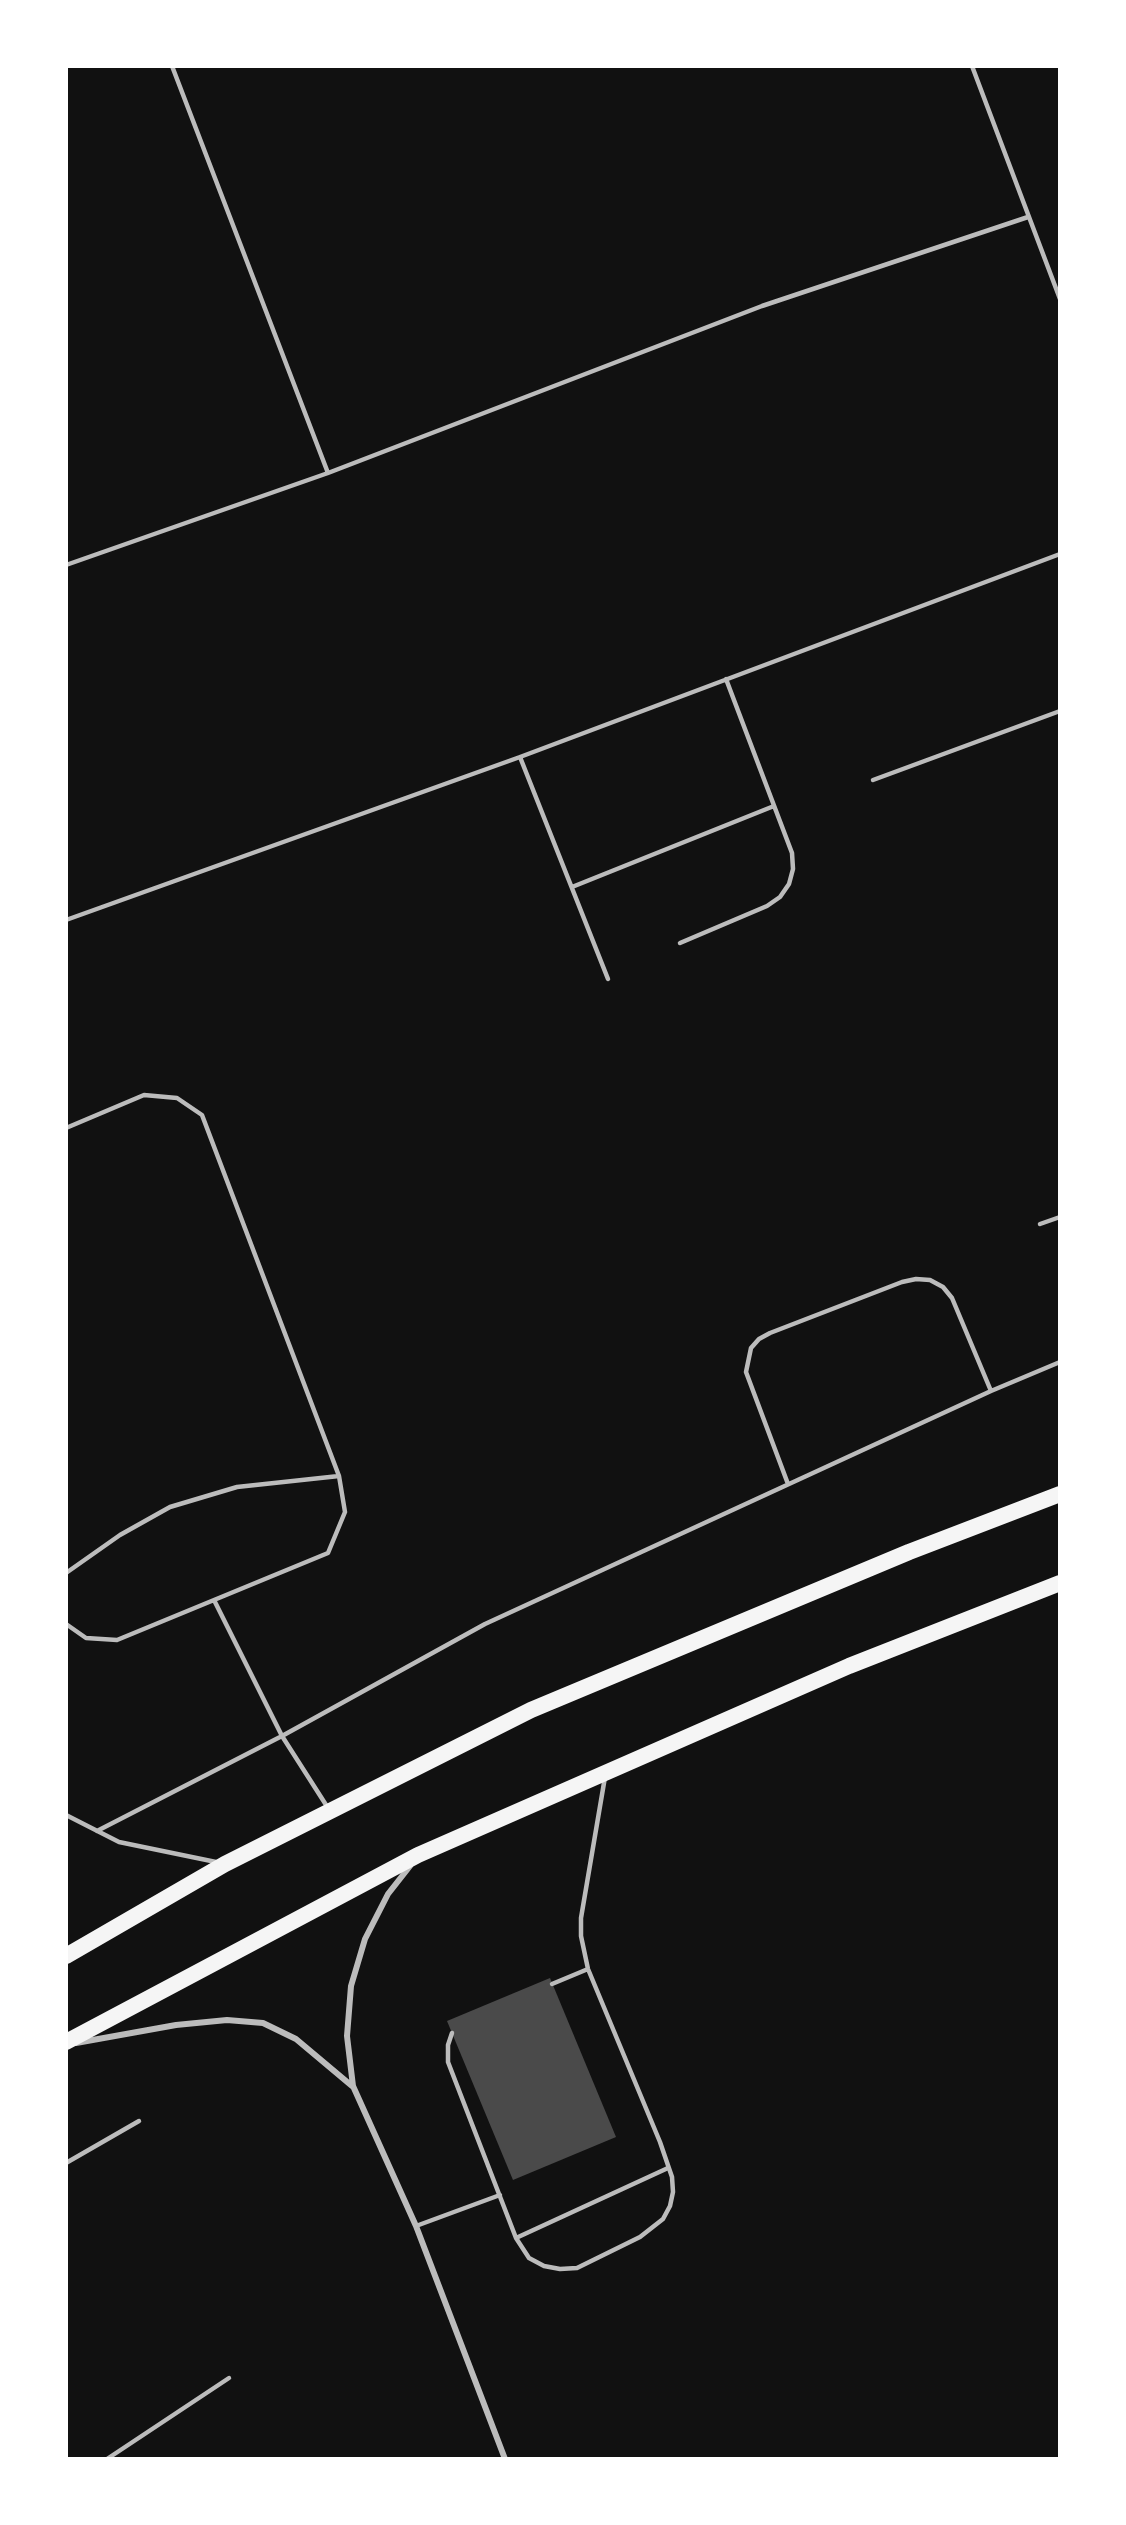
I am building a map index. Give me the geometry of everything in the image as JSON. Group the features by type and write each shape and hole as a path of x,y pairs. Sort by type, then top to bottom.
{"highway":[{"path":"66,1956 225,1864 551,1702 909,1552 1060,1494"},
{"path":"66,2044 418,1855 849,1666 1060,1583"}],"street":[{"path":"418,1855 388,1894 365,1939 351,1986 347,2036 353,2086 416,2226 504,2459"},
{"path":"66,2044 120,2037 176,2025 227,2020 263,2024 296,2038 353,2086"}],"lane":[{"path":"172,66 328,473"},
{"path":"972,66 1060,299"},
{"path":"66,565 328,473 762,306 1028,216"},
{"path":"66,920 520,756 1060,554"},
{"path":"680,943 767,906 780,897 789,884 793,868 792,853 726,679"},
{"path":"873,780 1060,711"},
{"path":"520,756 608,979"},
{"path":"572,887 774,806"},
{"path":"66,1128 144,1095 177,1098 202,1115 339,1476 345,1512 328,1553 117,1640 86,1638 66,1624"},
{"path":"1040,1224 1060,1217"},
{"path":"788,1484 746,1372 751,1348 759,1339 770,1333 902,1282 916,1279 930,1280 943,1287 952,1298 991,1391"},
{"path":"97,1831 282,1736 484,1624 991,1391 1060,1362"},
{"path":"66,1573 120,1535 170,1507 237,1486 339,1476"},
{"path":"214,1600 282,1736 330,1812"},
{"path":"452,2033 448,2045 448,2062 516,2238 530,2258 544,2266 560,2269 577,2268 646,2234 663,2219 670,2206 673,2192 672,2177 660,2142 588,1969 581,1936 581,1918 606,1774"},
{"path":"66,1815 119,1842 225,1864"},
{"path":"552,1984 588,1969"},
{"path":"66,2163 139,2121"},
{"path":"516,2238 668,2169"},
{"path":"416,2226 500,2195"},
{"path":"107,2459 229,2379"}],"building":[{"path":"550,1978 616,2137 513,2180 447,2021"}]}
